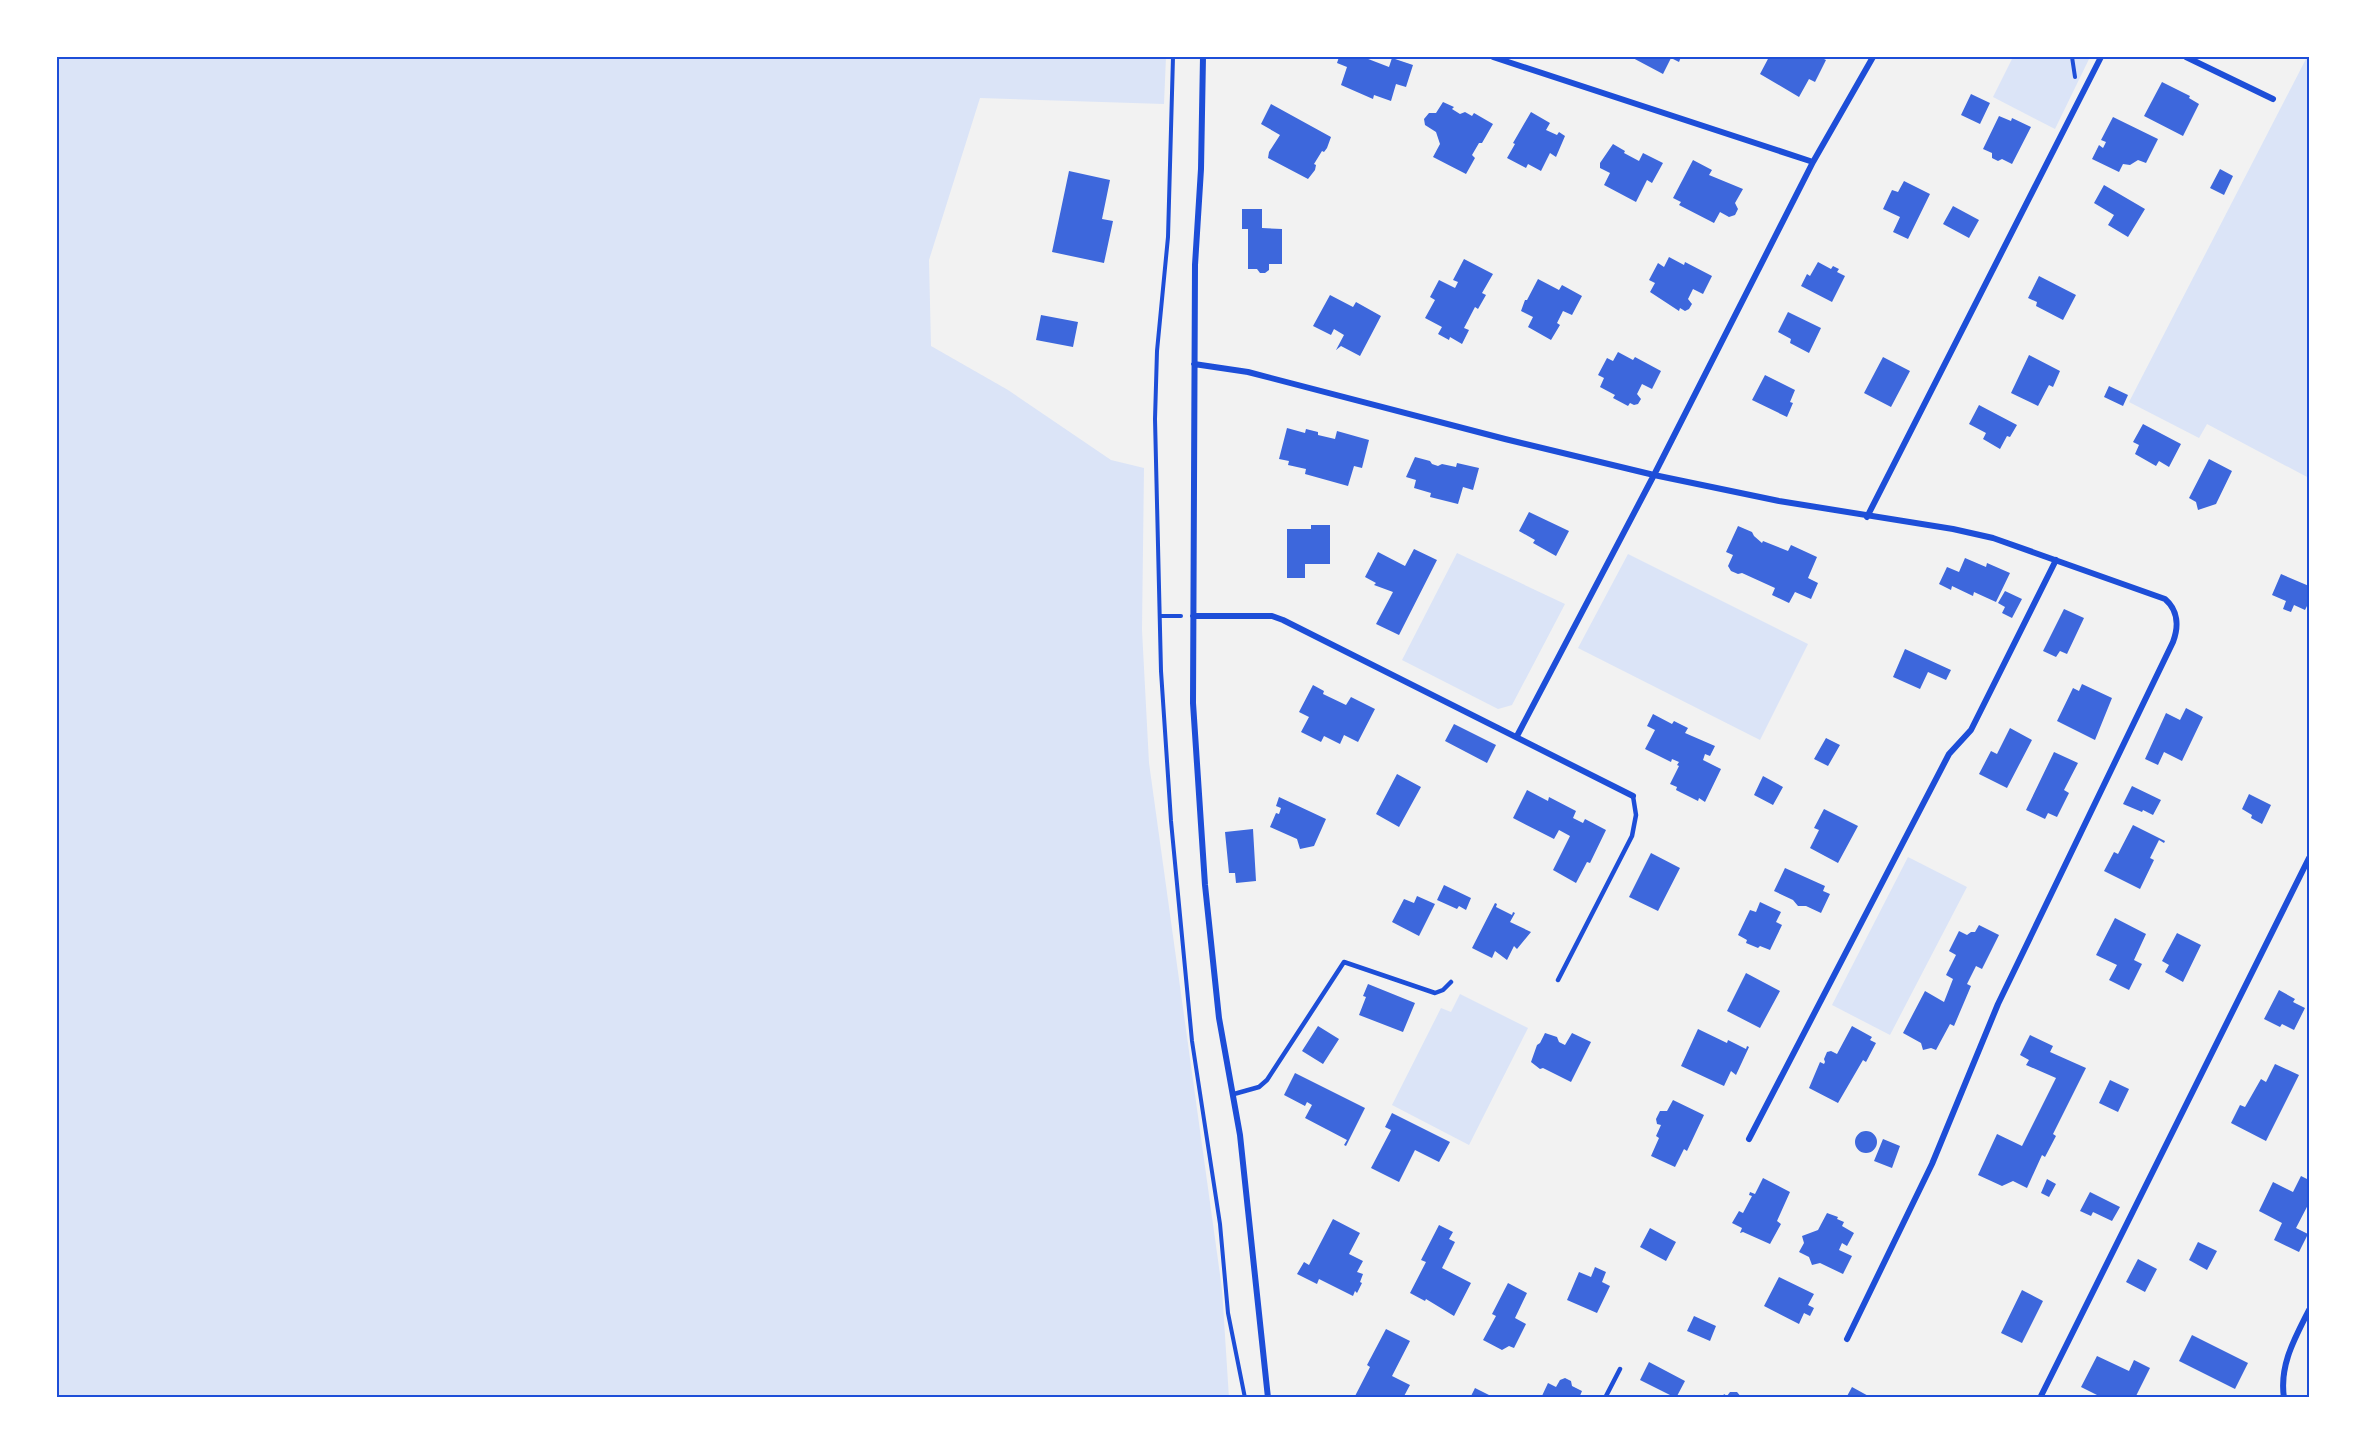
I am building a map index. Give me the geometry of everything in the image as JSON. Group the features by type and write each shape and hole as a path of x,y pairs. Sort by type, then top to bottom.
{"street":[{"path":"1203,57 1201,169 1195,265 1193,704 1205,885 1219,1018 1234,1094 1268,1398"},
{"path":"1493,57 1813,162"},
{"path":"1516,736 1654,475 1813,162 1873,57"},
{"path":"1867,517 2101,57"},
{"path":"2186,57 2273,99"},
{"path":"1194,364 1248,372 1654,475 1779,501 1867,517 1953,529 1993,538 2165,599 2171,604 2177,619 2177,632 2173,642 1998,1004 1932,1164 1847,1339"},
{"path":"1749,1139 1949,754 1971,730 2056,560"},
{"path":"1193,616 1262,616 1283,620 1633,796"},
{"path":"2040,1398 2309,858"},
{"path":"2284,1398 2285,1366 2290,1347 2309,1310"}],"lane":[{"path":"1558,980 1632,836 1636,815 1633,796"},
{"path":"1234,1094 1259,1087 1266,1080 1344,963 1435,993 1443,990 1451,982"},
{"path":"1605,1398 1620,1369"}],"path":[{"path":"1160,616 1193,616"},
{"path":"1234,1341 1245,1398"}],"shaded area":[{"path":"57,57 1166,57 1164,104 980,98 929,260 931,346 1008,390 1111,460 1144,468 1142,630 1149,763 1222,1289 1229,1398 57,1398"},
{"path":"2013,57 2090,57 2055,129 1993,97"},
{"path":"2309,57 2309,478 2207,424 2199,438 2129,402"},
{"path":"1457,553 1565,604 1512,705 1498,709 1402,660"},
{"path":"1628,554 1808,644 1760,740 1578,648"},
{"path":"1908,857 1967,887 1890,1035 1832,1005"},
{"path":"1460,994 1528,1028 1469,1145 1392,1105 1441,1008 1451,1012"}],"building":[{"path":"1339,57 1363,57 1389,67 1392,58 1413,65 1406,87 1396,84 1391,101 1374,95 1373,99 1341,85 1347,67 1337,63"},
{"path":"1631,57 1681,57 1679,62 1671,58 1663,74"},
{"path":"1769,57 1820,57 1826,60 1815,82 1809,79 1799,97 1760,74"},
{"path":"2162,82 2190,96 2189,98 2199,104 2183,136 2144,116"},
{"path":"1971,94 1990,103 1980,124 1961,115"},
{"path":"1443,102 1454,107 1452,109 1460,114 1465,112 1472,116 1474,113 1493,124 1472,155 1475,158 1466,174 1433,157 1440,144 1436,132 1425,125 1424,119 1429,113 1436,113"},
{"path":"1271,104 1331,137 1327,148 1324,152 1322,151 1314,164 1316,165 1315,170 1308,179 1268,158 1269,152 1280,135 1261,124"},
{"path":"1531,112 1550,123 1546,130 1557,135 1559,132 1565,136 1556,157 1550,153 1541,171 1528,164 1526,168 1507,158"},
{"path":"1999,116 2011,121 2012,118 2031,127 2012,164 2002,159 1998,161 1992,158 1992,153 1983,149"},
{"path":"2113,117 2158,139 2146,163 2138,160 2130,165 2123,164 2119,172 2092,159 2099,145 2103,148 2106,142 2101,140"},
{"path":"1613,144 1639,161 1643,153 1663,163 1652,183 1647,180 1636,202 1604,185 1610,173 1600,168 1600,163"},
{"path":"1693,160 1712,170 1709,175 1743,189 1735,203 1738,209 1735,215 1729,217 1720,212 1714,223 1679,205 1681,202 1673,198"},
{"path":"2220,169 2233,176 2224,195 2210,188"},
{"path":"1069,171 1110,180 1102,219 1113,221 1104,263 1052,252"},
{"path":"1904,181 1930,194 1908,239 1893,232 1900,217 1883,209 1892,190 1898,192"},
{"path":"2104,185 2145,209 2128,237 2108,225 2114,215 2094,203"},
{"path":"1953,206 1979,220 1969,238 1943,224"},
{"path":"1242,209 1262,209 1262,228 1282,229 1282,264 1269,264 1269,270 1265,273 1260,273 1257,269 1248,269 1248,229 1242,229"},
{"path":"1669,257 1684,265 1685,262 1712,276 1703,294 1693,289 1688,299 1692,304 1685,311 1680,308 1679,311 1650,292 1655,283 1649,280 1658,263 1664,267"},
{"path":"1464,259 1493,274 1482,293 1486,295 1478,309 1475,307 1464,328 1469,330 1462,344 1450,337 1449,340 1438,334 1442,327 1425,318 1435,300 1430,297 1439,280 1455,288 1458,282 1453,280"},
{"path":"1818,262 1831,269 1833,266 1839,269 1837,272 1845,276 1832,302 1801,286 1807,274 1810,276"},
{"path":"2039,276 2076,295 2063,320 2036,306 2037,302 2028,298"},
{"path":"1538,279 1559,290 1562,285 1582,296 1572,315 1563,311 1557,323 1560,325 1551,340 1528,327 1533,317 1521,311"},
{"path":"1330,295 1353,307 1356,302 1381,316 1360,356 1341,346 1336,350 1344,335 1334,329 1331,335 1313,326"},
{"path":"1788,312 1821,328 1809,353 1790,343 1791,339 1778,332"},
{"path":"1041,315 1078,322 1073,347 1036,340"},
{"path":"1618,352 1633,360 1635,357 1661,371 1652,389 1642,384 1637,394 1641,399 1638,404 1630,403 1628,406 1613,398 1615,395 1600,387 1604,378 1598,375 1607,358 1613,361"},
{"path":"2029,355 2060,371 2053,387 2049,385 2038,406 2011,393"},
{"path":"1883,357 1910,371 1891,407 1864,393"},
{"path":"1765,375 1795,390 1787,417 1752,400"},
{"path":"2109,386 2128,395 2123,406 2104,397"},
{"path":"1979,405 2017,425 2010,437 2007,436 2000,449 1983,439 1986,433 1969,424"},
{"path":"2143,424 2181,444 2169,467 2159,461 2156,466 2135,454 2139,445 2133,442"},
{"path":"1287,428 1305,433 1306,429 1335,439 1337,431 1369,440 1362,468 1354,466 1348,486 1305,474 1306,469 1288,465 1289,461 1279,459"},
{"path":"1415,457 1438,466 1442,464 1456,467 1457,463 1479,468 1473,490 1463,487 1458,504 1430,497 1431,493 1414,488 1416,480 1406,477"},
{"path":"2209,459 2232,471 2216,504 2198,510 2196,502 2189,498"},
{"path":"1529,512 1569,531 1556,556 1533,543 1535,540 1519,531"},
{"path":"1311,525 1330,525 1330,564 1305,564 1305,578 1287,578 1287,529 1311,529"},
{"path":"1738,526 1752,532 1762,543 1763,541 1788,551 1791,545 1817,557 1808,578 1818,583 1811,599 1795,592 1789,603 1772,595 1775,588 1742,573 1731,571 1728,566 1733,555 1726,552"},
{"path":"1414,549 1437,560 1399,635 1376,624 1393,592 1374,585 1376,583 1365,577 1378,552 1405,566"},
{"path":"1965,558 1986,567 1987,563 2010,573 1996,602 1974,592 1973,596 1952,586 1951,590 1939,584 1947,567 1959,572"},
{"path":"2281,574 2309,586 2309,602 2305,610 2294,605 2291,612 2283,609 2286,601 2272,595"},
{"path":"2005,591 2022,599 2012,618 2002,613 2005,607 1998,603"},
{"path":"2064,609 2084,618 2067,654 2060,651 2056,657 2043,651"},
{"path":"1905,649 1951,670 1946,680 1928,672 1920,689 1893,677"},
{"path":"2082,684 2112,698 2095,740 2057,721 2073,688 2079,691"},
{"path":"1313,685 1324,691 1323,694 1346,705 1351,697 1375,709 1358,742 1344,735 1340,744 1324,736 1321,742 1301,732 1309,717 1299,712"},
{"path":"2186,708 2203,717 2182,761 2164,752 2158,765 2145,759 2166,713 2180,720"},
{"path":"1653,714 1672,724 1674,721 1688,728 1685,733 1715,746 1710,756 1705,754 1703,760 1721,769 1705,802 1676,790 1677,787 1670,784 1679,762 1672,759 1671,762 1645,749 1655,730 1647,726"},
{"path":"1454,724 1496,745 1487,763 1445,741"},
{"path":"2010,728 2032,740 2007,788 1979,774 1991,751 1997,754"},
{"path":"1826,738 1840,745 1828,766 1814,759"},
{"path":"2054,752 2078,763 2064,790 2069,793 2057,817 2048,813 2045,819 2026,810"},
{"path":"1397,774 1421,787 1399,827 1376,814"},
{"path":"1763,776 1783,787 1773,805 1754,795"},
{"path":"2132,786 2161,800 2153,815 2123,804"},
{"path":"1527,790 1548,801 1549,797 1576,811 1573,818 1583,823 1585,819 1606,830 1590,863 1587,862 1576,883 1553,870 1570,836 1559,830 1554,839 1513,818"},
{"path":"2249,794 2271,805 2262,824 2242,809"},
{"path":"1279,797 1326,819 1314,846 1300,849 1297,839 1270,827 1276,813 1279,814 1281,808 1276,806"},
{"path":"1824,809 1858,826 1838,863 1810,848 1819,830 1814,828"},
{"path":"2133,825 2165,841 2164,843 2159,840 2150,858 2154,860 2140,889 2104,871 2114,852 2118,854"},
{"path":"1253,829 1256,881 1236,883 1235,873 1229,873 1225,832"},
{"path":"1651,853 1680,868 1658,911 1629,897"},
{"path":"1785,868 1825,886 1823,891 1830,894 1821,913 1806,906 1798,906 1793,900 1774,891"},
{"path":"1444,885 1471,898 1466,910 1459,906 1457,909 1437,900"},
{"path":"1417,896 1435,904 1419,936 1392,922 1404,899 1414,903"},
{"path":"1760,902 1781,912 1776,922 1782,925 1770,950 1746,943 1747,940 1738,935 1750,910 1756,912"},
{"path":"1495,903 1496,907 1512,915 1513,912 1515,913 1510,922 1531,932 1517,949 1514,946 1507,960 1495,951 1492,958 1472,948"},
{"path":"2115,918 2146,934 2134,960 2142,964 2129,990 2109,980 2117,965 2096,955"},
{"path":"1979,925 1999,935 1982,969 1976,966 1967,984 1971,986 1954,1026 1950,1024 1936,1050 1931,1048 1923,1050 1921,1043 1903,1033 1925,991 1944,1002 1953,979 1946,975 1956,955 1949,951 1959,931 1967,935 1975,932"},
{"path":"2177,933 2201,945 2183,982 2165,972 2169,965 2162,961"},
{"path":"1746,973 1780,991 1760,1028 1727,1011"},
{"path":"1368,984 1415,1003 1403,1032 1359,1015"},
{"path":"2279,990 2295,999 2293,1002 2305,1008 2294,1030 2282,1024 2280,1027 2264,1019"},
{"path":"1318,1026 1339,1039 1323,1064 1302,1051"},
{"path":"1852,1026 1872,1037 1870,1040 1876,1043 1866,1062 1863,1060 1838,1103 1809,1088 1820,1062 1824,1064 1827,1052 1837,1054"},
{"path":"1698,1029 1727,1043 1728,1040 1746,1049 1747,1046 1749,1047 1736,1075 1731,1071 1724,1086 1681,1066"},
{"path":"1545,1033 1557,1037 1559,1042 1565,1045 1572,1033 1591,1042 1571,1082 1543,1068 1540,1069 1531,1062 1537,1045"},
{"path":"2030,1035 2053,1046 2050,1052 2086,1068 2053,1134 2056,1136 2045,1157 2042,1155 2027,1188 2013,1181 2002,1186 1978,1175 1997,1134 2022,1146 2056,1078 2026,1065 2029,1060 2020,1055"},
{"path":"2275,1064 2299,1075 2266,1141 2231,1123 2240,1105 2245,1107 2261,1079 2266,1082"},
{"path":"1295,1073 1365,1108 1346,1146 1344,1145 1347,1140 1305,1118 1312,1105 1307,1102 1305,1106 1284,1095"},
{"path":"2110,1080 2129,1089 2118,1112 2099,1103"},
{"path":"1673,1100 1704,1115 1687,1151 1684,1149 1675,1167 1651,1156 1659,1138 1656,1136 1661,1125 1657,1124 1656,1119 1660,1111 1667,1111"},
{"path":"1392,1113 1450,1142 1439,1162 1415,1150 1399,1182 1371,1168 1391,1130 1385,1127"},
{"path":"1866,1131 1874,1134 1877,1142 1874,1150 1866,1153 1858,1150 1855,1142 1858,1134"},
{"path":"1883,1139 1900,1146 1892,1168 1874,1161"},
{"path":"2301,1176 2309,1180 2309,1203 2296,1228 2308,1234 2299,1252 2274,1240 2282,1223 2259,1211 2273,1182 2293,1192"},
{"path":"1763,1178 1790,1192 1777,1221 1781,1224 1770,1244 1743,1232 1740,1233 1742,1228 1732,1223 1739,1211 1743,1213 1752,1196 1749,1195 1750,1192 1755,1194"},
{"path":"2047,1179 2056,1184 2049,1197 2041,1193"},
{"path":"2090,1192 2120,1207 2112,1221 2093,1212 2091,1216 2080,1211"},
{"path":"1827,1213 1838,1217 1837,1219 1844,1222 1842,1226 1854,1233 1847,1246 1842,1243 1839,1250 1852,1256 1843,1274 1820,1263 1812,1265 1809,1257 1799,1252 1804,1243 1802,1236 1818,1230"},
{"path":"1333,1219 1360,1233 1349,1254 1363,1261 1357,1272 1363,1274 1360,1282 1362,1283 1353,1296 1319,1279 1317,1284 1297,1274 1304,1262 1309,1265"},
{"path":"1439,1225 1453,1232 1449,1239 1455,1242 1442,1268 1471,1283 1454,1316 1426,1299 1425,1301 1410,1293 1426,1262 1421,1260"},
{"path":"1650,1228 1676,1242 1666,1261 1640,1247"},
{"path":"2198,1242 2217,1251 2207,1270 2189,1260"},
{"path":"2138,1259 2157,1269 2145,1292 2126,1282"},
{"path":"1595,1267 1606,1272 1602,1282 1610,1286 1597,1313 1567,1300 1579,1272 1591,1277"},
{"path":"1779,1277 1814,1294 1808,1305 1814,1308 1810,1316 1804,1313 1799,1324 1764,1306"},
{"path":"1508,1283 1527,1293 1515,1318 1526,1324 1514,1348 1509,1346 1502,1350 1483,1340 1496,1316 1492,1314"},
{"path":"2022,1290 2043,1301 2022,1343 2001,1333"},
{"path":"1694,1316 1716,1326 1710,1341 1687,1331"},
{"path":"1386,1329 1410,1341 1392,1376 1410,1385 1403,1398 1354,1398 1370,1367 1367,1365"},
{"path":"2192,1335 2248,1363 2235,1389 2179,1361"},
{"path":"2097,1356 2129,1371 2134,1360 2150,1368 2135,1398 2103,1398 2081,1387"},
{"path":"1649,1362 1685,1381 1676,1398 1640,1380"},
{"path":"1565,1378 1571,1381 1572,1386 1582,1391 1579,1398 1541,1398 1548,1383 1556,1387 1560,1380"},
{"path":"1852,1387 1872,1398 1846,1398"},
{"path":"1475,1388 1495,1398 1470,1398"},
{"path":"1730,1392 1737,1392 1742,1398 1722,1398 1724,1394 1727,1396"}]}
